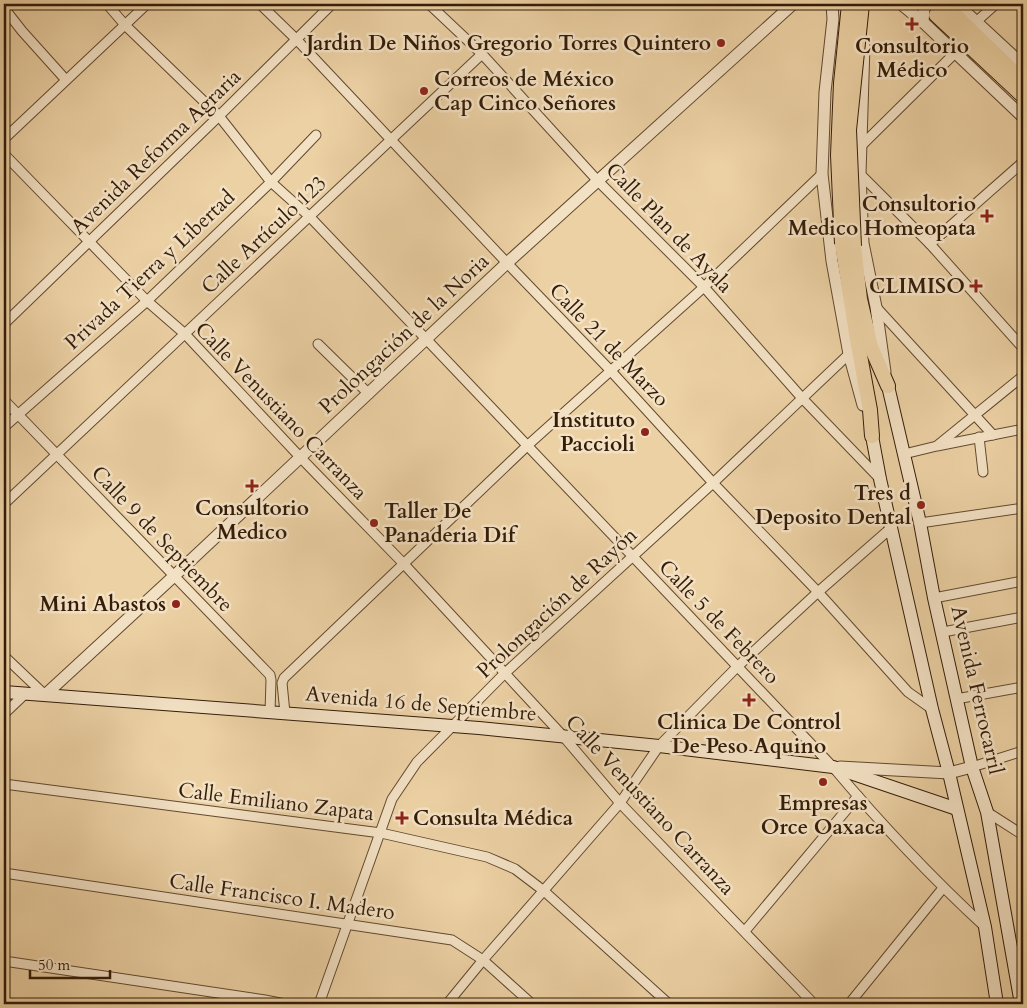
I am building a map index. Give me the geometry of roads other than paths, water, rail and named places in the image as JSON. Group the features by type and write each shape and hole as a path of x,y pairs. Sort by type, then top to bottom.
{"main road":[{"path":"849,4 840,83 838,155 857,339 880,479 932,709 985,927 997,1004"},
{"path":"848,245 849,130 862,4"},
{"path":"941,7 1023,80"},
{"path":"941,7 1023,96"},
{"name":"Avenida Ferrocarril","path":"848,245 871,347 888,386 920,523 956,699 972,767 986,812 1021,1004"},
{"name":"Avenida 16 de Septiembre","path":"4,692 452,726 659,746 833,766 957,810"}],"street":[{"name":"Calle 5 de Febrero","path":"107,4 125,25 220,116 271,182 310,217 833,766 858,796 943,888 985,927"},
{"path":"4,139 147,4"},
{"name":"Calle 21 de Marzo","path":"260,4 392,140 506,264 610,370 818,592 908,692 932,709"},
{"name":"Avenida Reforma Agraria","path":"4,324 220,116 332,4"},
{"name":"Calle Plan de Ayala","path":"429,4 482,54 597,180 704,287 802,398 880,479"},
{"name":"Prolongación de la Noria","path":"45,695 174,577 506,264 792,4"},
{"path":"832,4 833,19 824,92 822,174 832,261 849,354 872,436"},
{"name":"Avenida Ferrocarril","path":"868,4 860,147 863,243 876,307 888,386"},
{"path":"900,4 923,22 1023,117"},
{"path":"977,21 996,4"},
{"path":"833,19 839,8 847,5 858,11 866,23"},
{"path":"923,22 924,9 941,7 977,21 1023,65"},
{"path":"4,8 66,80"},
{"path":"860,147 955,53"},
{"name":"Calle Artículo 123","path":"4,504 482,54"},
{"name":"Privada Tierra y Libertad","path":"4,427 147,302 271,182 316,135"},
{"name":"Calle Venustiano Carranza","path":"4,154 147,302 185,334 300,457 403,563 563,736 620,803 814,1004"},
{"path":"930,244 1023,162"},
{"path":"285,714 282,682 284,678 528,445 704,287 822,174"},
{"path":"860,174 930,244 1023,348"},
{"path":"876,307 993,434"},
{"path":"318,344 369,394"},
{"name":"Prolongación de Rayón","path":"319,1004 392,800 417,762 504,674 849,354"},
{"path":"937,446 975,413 1023,376"},
{"name":"Calle 9 de Septiembre","path":"4,400 270,675 270,712"},
{"path":"904,454 1023,429"},
{"path":"979,438 983,472"},
{"path":"920,523 1023,508"},
{"path":"447,1004 620,803 659,746 738,667 818,592 891,528"},
{"path":"934,598 1023,581"},
{"path":"943,632 1023,617"},
{"path":"4,656 45,695"},
{"path":"956,699 1023,687"},
{"path":"4,714 25,694"},
{"path":"972,767 1023,751"},
{"name":"Avenida 16 de Septiembre","path":"833,766 949,773 972,767"},
{"name":"Calle Emiliano Zapata","path":"4,784 381,833 487,857 515,869 544,890 669,1004"},
{"path":"744,931 858,796"},
{"path":"986,812 1023,835"},
{"name":"Calle Francisco I. Madero","path":"4,873 452,940 483,960 532,1004"},
{"path":"849,1004 943,888"},
{"path":"4,960 284,1004"}],"place":[{"name":"Consultorio Médico","path":"912,24"},
{"name":"Jardin De Niños Gregorio Torres Quintero","path":"721,43"},
{"name":"Correos de México Cap Cinco Señores","path":"424,91"},
{"name":"Consultorio Medico Homeopata","path":"987,216"},
{"name":"CLIMISO","path":"976,286"},
{"name":"Instituto Paccioli","path":"645,432"},
{"name":"Consultorio Medico","path":"252,486"},
{"name":"Tres d Deposito Dental","path":"921,505"},
{"name":"Taller De Panaderia Dif","path":"374,523"},
{"name":"Mini Abastos","path":"176,604"},
{"name":"Clinica De Control De Peso Aquino","path":"749,700"},
{"name":"Empresas Orce Oaxaca","path":"823,782"},
{"name":"Consulta Médica","path":"402,818"}]}
